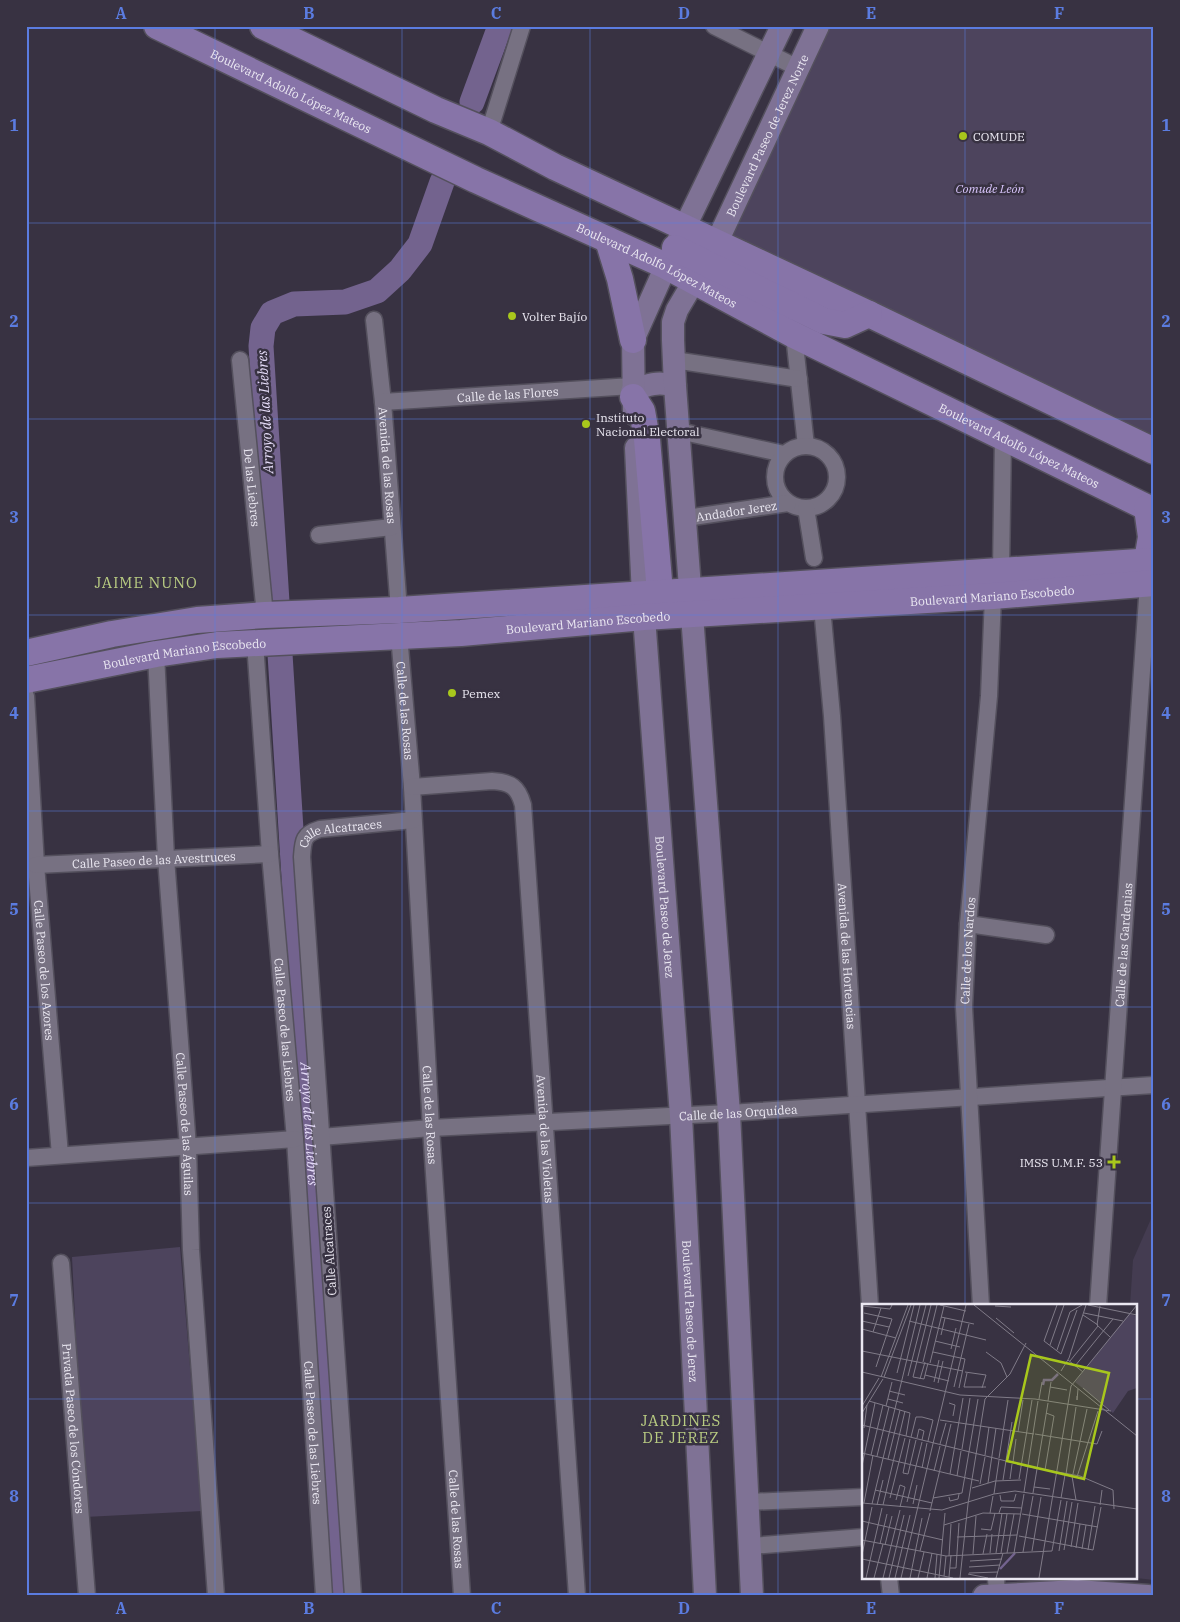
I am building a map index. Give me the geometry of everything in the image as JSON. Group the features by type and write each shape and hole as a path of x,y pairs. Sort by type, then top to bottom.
{"main road":[{"name":"Boulevard Adolfo López Mateos","path":"157,26 476,180 608,240 675,247 705,262"},
{"name":"Boulevard Adolfo López Mateos","path":"263,26 436,110 489,132 555,167 675,247 705,262 794,335 1150,509"},
{"path":"675,247 782,26"},
{"name":"Boulevard Paseo de Jerez Norte","path":"705,262 818,26"},
{"path":"608,240 620,279 633,340"},
{"name":"Boulevard Paseo de Jerez","path":"675,247 633,340 632,392 649,601 681,1116 705,1596"},
{"path":"752,1596 730,1113 692,616 692,590 675,386 673,322 683,297 705,262 824,321 845,324 869,314 1154,451"},
{"path":"649,601 647,439 642,412 632,392 652,384 666,383 675,386"},
{"path":"647,439 663,440 679,431"},
{"path":"1150,509 1151,573"},
{"name":"Boulevard Mariano Escobedo","path":"26,680 217,644 254,643 399,623 649,601 692,590 1000,571 1151,573"},
{"name":"Boulevard Mariano Escobedo","path":"649,601 692,616 993,596 1151,573"},
{"name":"Boulevard Mariano Escobedo","path":"26,653 172,623 265,614 399,623"},
{"path":"992,1590 1077,1588 1148,1596"}],"street":[{"path":"489,132 522,26"},
{"path":"714,26 798,68"},
{"name":"Avenida de las Rosas","path":"374,320 383,402 399,623"},
{"path":"794,335 806,446"},
{"name":"De las Liebres","path":"240,360 265,614"},
{"path":"674,360 799,379"},
{"name":"Calle de las Flores","path":"383,402 632,392"},
{"path":"679,431 784,454"},
{"path":"1000,571 1003,438"},
{"path":"806,446 822,450 833,461 838,476 834,492 822,504 806,508 788,503 779,493 775,479 777,466 784,454 794,448 806,446"},
{"name":"Andador Jerez","path":"686,518 788,503"},
{"path":"806,508 814,558"},
{"path":"319,535 392,527"},
{"name":"Calle de las Gardenias","path":"1098,1304 1112,1088 1151,573"},
{"name":"Calle de los Nardos","path":"981,1304 964,1007 968,924 989,696 993,596"},
{"name":"Avenida de las Hortencias","path":"822,607 832,716 870,1304"},
{"name":"Calle de las Rosas","path":"399,623 412,787 431,1128 462,1596"},
{"name":"Calle Paseo de las Liebres","path":"254,643 295,1139 324,1596"},
{"name":"Calle Paseo de las Águilas","path":"156,654 166,858 188,1147 191,1250 216,1596"},
{"name":"Calle Paseo de los Azores","path":"26,696 36,864 60,1156"},
{"name":"Avenida de las Violetas","path":"412,787 492,781 505,782 514,786 520,793 523,804 577,1596"},
{"name":"Calle Alcatraces","path":"353,1596 302,857 303,840 308,832 320,829 413,820"},
{"name":"Calle Paseo de las Avestruces","path":"36,864 270,854"},
{"path":"968,924 1046,935"},
{"name":"Calle de las Orquídea","path":"321,1137 431,1128 681,1116 1154,1085"},
{"path":"26,1158 295,1139"},
{"name":"Privada Paseo de los Cóndores","path":"61,1263 88,1596"},
{"path":"749,1502 862,1497"},
{"path":"751,1546 862,1537"},
{"path":"889,1580 891,1596"}],"shaded area":[{"path":"1154,1212 1154,1580 1138,1578 1138,1304 1130,1304 1133,1260"}],"green space":[{"name":"COMUDE","path":"824,26 1154,26 1154,459 719,245"},
{"path":"180,1247 202,1511 85,1517 72,1257"}],"waterway":[{"name":"Arroyo de las Liebres","path":"472,102 500,26"},
{"name":"Arroyo de las Liebres","path":"277,602 261,346 263,328 272,313 294,304 345,302 377,291 400,270 420,244 442,182"},
{"name":"Arroyo de las Liebres","path":"280,654 339,1596"}],"place":[{"name":"COMUDE","path":"963,136"},
{"name":"Volter Bajío","path":"512,316"},
{"name":"Instituto Nacional Electoral","path":"586,424"},
{"name":"Pemex","path":"452,693"},
{"name":"IMSS U.M.F. 53","path":"1114,1162"}],"district":[{"name":"JAIME NUNO","path":"146,582"},
{"name":"JARDINES DE JEREZ","path":"681,1428"}],"park label":[{"name":"Comude León","path":"990,188"}]}
